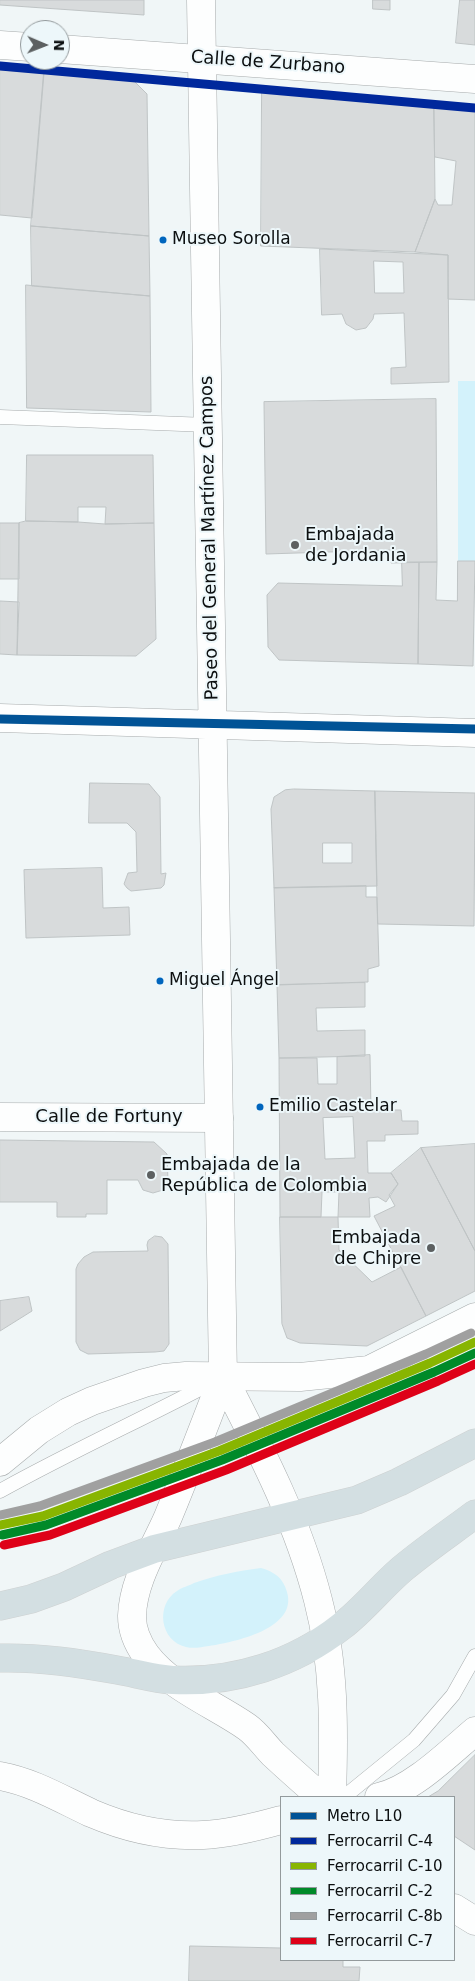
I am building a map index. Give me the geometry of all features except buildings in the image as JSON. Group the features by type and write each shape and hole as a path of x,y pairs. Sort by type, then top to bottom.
{"highway":[{"path":"0,1606 31,1599 56,1590 111,1565 154,1549 358,1500 475,1443"},
{"path":"0,1658 36,1658 82,1663 172,1680 243,1675 265,1669 300,1654 343,1626 403,1568 475,1514"}],"street":[{"name":"Paseo del General Martínez Campos","path":"201,0 223,1377"},
{"path":"0,45 20,46"},
{"name":"Calle de Zurbano","path":"70,50 475,79"},
{"path":"0,718 475,733"},
{"name":"Calle de Fortuny","path":"0,1117 219,1118"},
{"path":"0,1462 39,1430 68,1412 92,1401 144,1383 164,1378 300,1377 369,1370 475,1317"},
{"path":"223,1377 261,1450 291,1516 319,1602 331,1678 334,1718 332,1796"},
{"path":"223,1377 193,1457 137,1586 132,1617 134,1630 146,1654 172,1680 249,1728 320,1796"},
{"path":"384,1796 390,1795 421,1775 475,1731"},
{"path":"0,1776 20,1780 104,1818 162,1834 203,1835 241,1830 280,1820"},
{"path":"455,1909 475,1921"}],"lane":[{"path":"0,417 208,425"},
{"path":"0,1491 94,1441 141,1420 223,1377"},
{"path":"345,1796 414,1740 454,1695 475,1656"}],"shaded area":[{"path":"458,381 475,381 475,561 458,561"},
{"path":"261,1568 278,1576 287,1592 288,1605 283,1615 274,1624 248,1637 200,1647 186,1647 171,1638 163,1622 163,1613 170,1597 177,1591 211,1578"}],"metro line":[{"name":"L10","path":"0,719 475,729"}],"rail line":[{"name":"C-4","path":"0,66 475,108"},
{"name":"C-8b","path":"0,1515 40,1506 215,1442 426,1354 471,1333"},
{"name":"C-10","path":"0,1525 43,1516 219,1451 430,1363 475,1342"},
{"name":"C-2","path":"2,1535 46,1525 222,1460 434,1372 475,1353"},
{"name":"C-7","path":"4,1545 50,1535 226,1470 475,1364"}],"place":[{"name":"Museo Sorolla","path":"163,240"},
{"name":"Embajada de Jordania","path":"295,545"},
{"name":"Miguel Ángel","path":"160,981"},
{"name":"Emilio Castelar","path":"260,1107"},
{"name":"Embajada de la República de Colombia","path":"151,1175"},
{"name":"Embajada de Chipre","path":"431,1248"}]}
